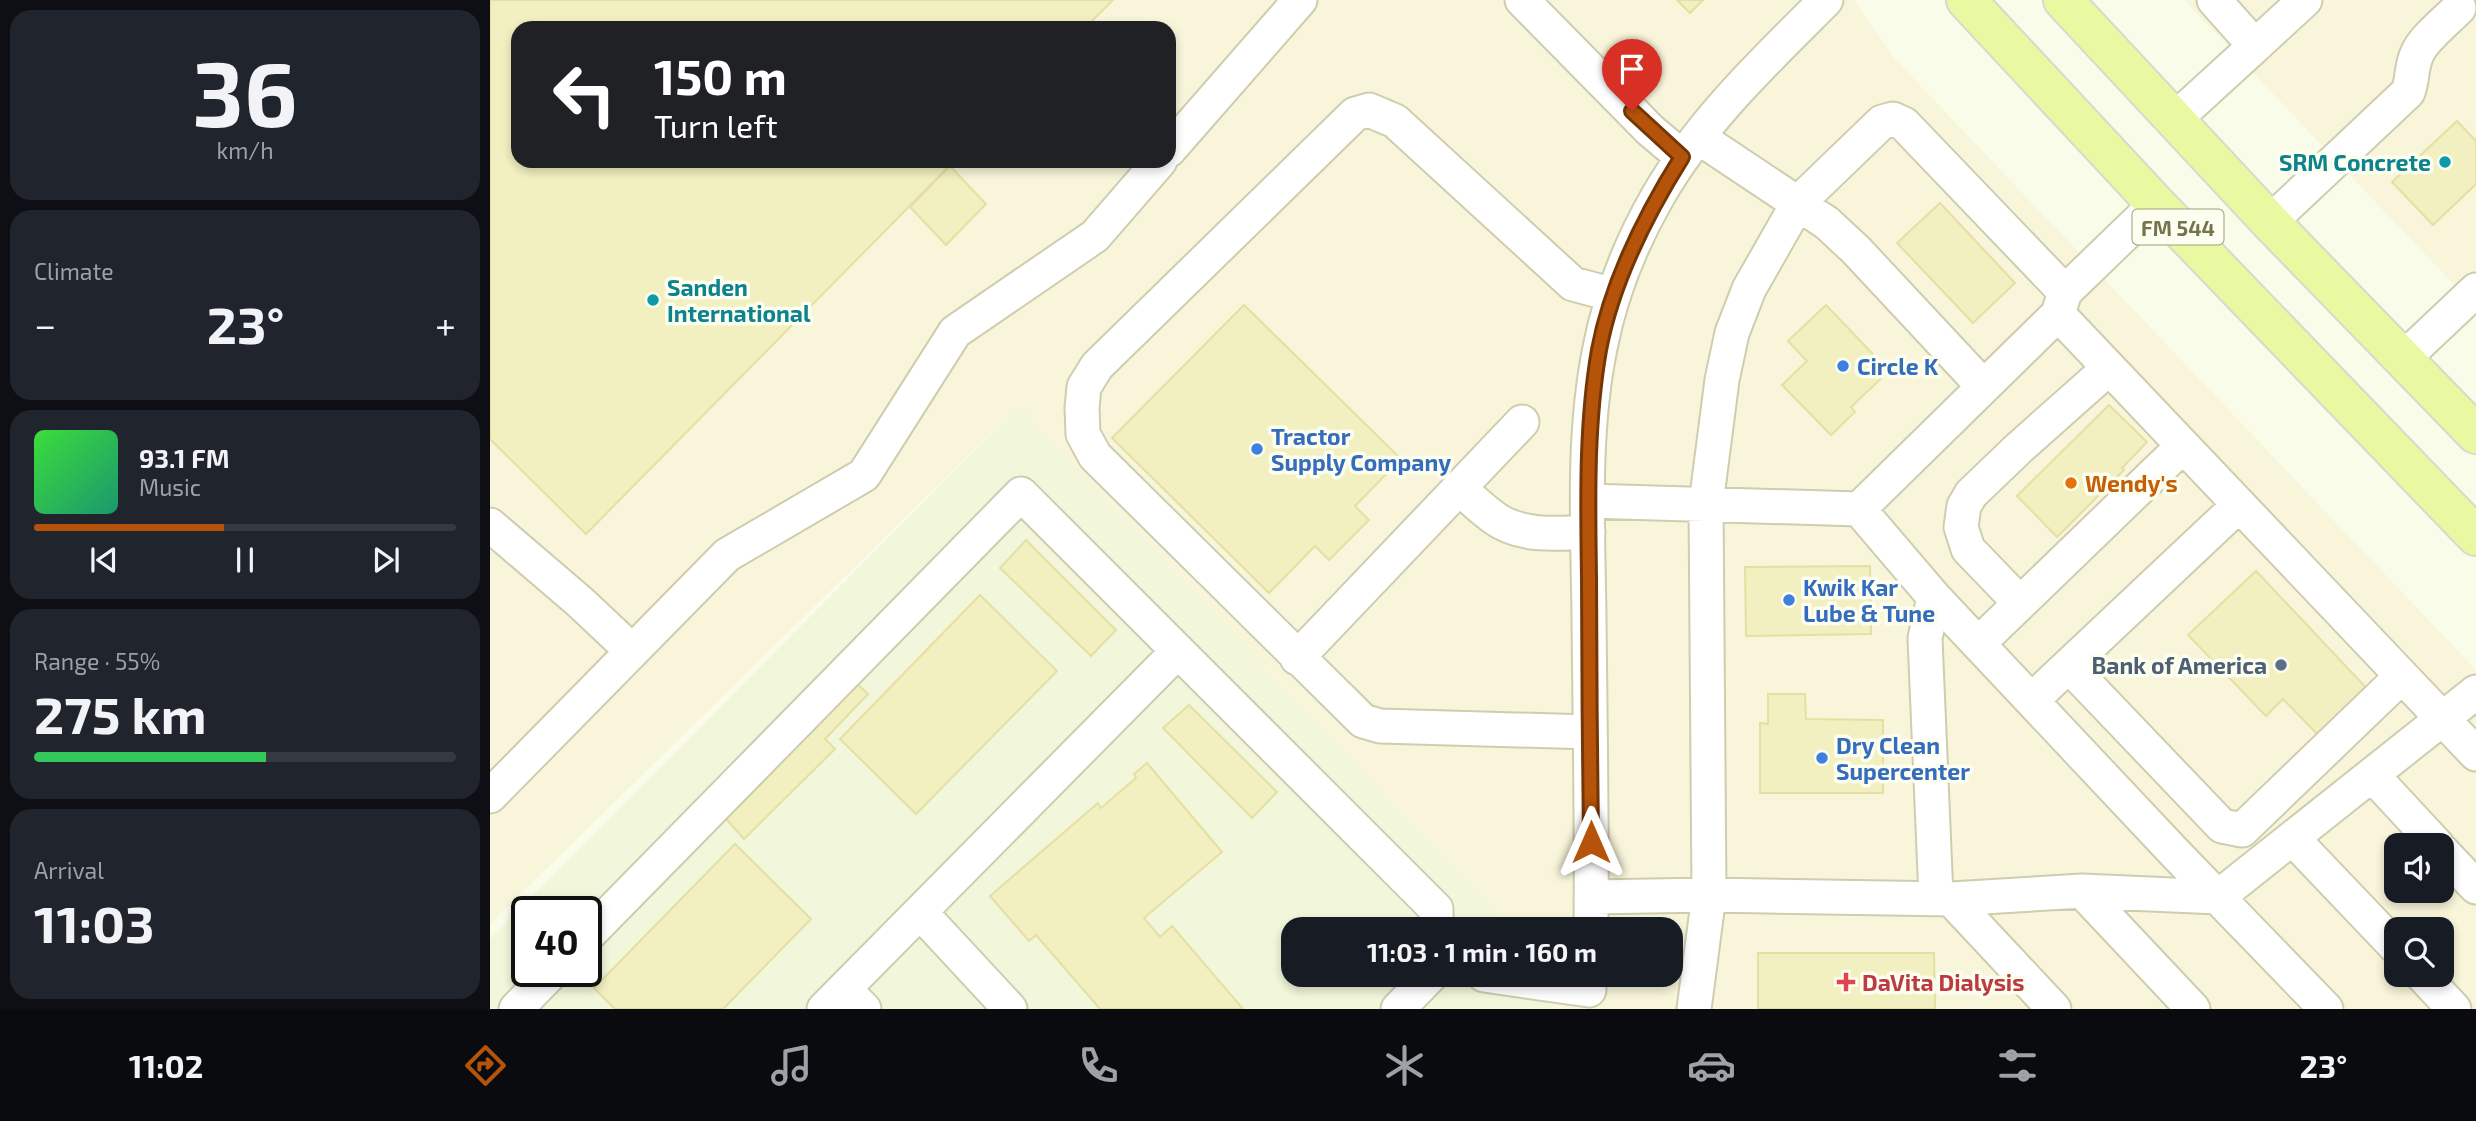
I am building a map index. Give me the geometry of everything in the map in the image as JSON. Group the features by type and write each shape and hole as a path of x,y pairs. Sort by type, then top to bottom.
{"main road":[{"name":"FM 544","path":"1966,0 2156,204 2476,536"},
{"name":"FM 544","path":"2063,0 2270,222 2476,434"}],"street":[{"path":"1176,142 1300,0"},
{"path":"1522,0 1650,130 1690,147 1798,203 1827,223 1856,250 1983,386"},
{"path":"1591,917 1588,517 1591,412 1600,349 1614,295 1657,197 1690,147 1749,77 1826,0"},
{"path":"2214,0 2255,46"},
{"path":"2175,120 2305,0"},
{"path":"2270,222 2409,92 2412,83 2411,69 2418,50 2459,8"},
{"path":"1590,732 1380,726 1363,721 1095,456 1083,434 1082,408 1084,387 1097,366 1355,114 1369,110 1395,121 1573,284 1614,295"},
{"path":"1694,1009 1709,895 1706,504 1722,380 1732,333 1749,289 1798,203 1882,122 1898,120 2061,303 2109,368 2476,754"},
{"path":"490,796 727,555 863,475 955,332 1094,236 1154,168"},
{"path":"1460,488 1495,519 1523,530 1553,534 1588,517 1706,504 1859,509 1983,386 2156,204"},
{"path":"2403,359 2476,290"},
{"path":"2020,603 1968,549 1961,527 1964,506 1971,494 2009,457 2109,368"},
{"path":"1297,658 1522,422"},
{"path":"1979,643 2183,446"},
{"path":"602,921 1021,494 1436,909 1436,917"},
{"path":"2032,700 2239,505"},
{"path":"1859,509 1934,597 2326,1009"},
{"path":"490,525 580,602 632,651"},
{"path":"1934,597 1924,638 1944,898 2054,1009"},
{"path":"844,1002 920,912 1178,651"},
{"path":"2068,666 2222,826 2242,830 2402,676"},
{"path":"1591,897 1709,895 1944,898 2082,891 2218,897 2476,692"},
{"path":"2372,775 2426,833"},
{"path":"2292,838 2384,934"},
{"path":"2454,864 2476,887"},
{"path":"2082,891 2193,1009"},
{"path":"920,912 1010,1009"},
{"path":"516,1009 537,987"},
{"path":"1398,1009 1419,987"},
{"path":"1563,987 1589,991"},
{"path":"2433,987 2454,1009"}],"shaded area":[{"path":"490,0 1854,0 1894,58 2476,670 2476,1009 1552,1009 1562,987 1683,987 1683,917 1499,917 1020,405 519,896 511,896 511,903 490,924"},
{"path":"2184,0 2476,0 2476,308"},
{"path":"1020,405 1499,917 1281,917 1281,987 1562,987 1552,1009 490,1009 490,939 511,918 511,987 602,987 602,896 533,896"}],"building":[{"name":"Sanden International","path":"490,0 1113,0 1092,21 511,21 511,168 947,168 586,534 490,439"},
{"path":"1677,0 1703,0 1690,13"},
{"name":"SRM Concrete","path":"2457,121 2476,141 2476,184 2433,225 2392,182"},
{"path":"948,168 952,168 986,204 946,245 910,207"},
{"name":"Circle K","path":"1940,203 2015,283 1973,323 1897,243"},
{"name":"Tractor Supply Company","path":"1244,305 1401,459 1355,506 1369,520 1329,560 1315,546 1269,593 1112,438"},
{"name":"Circle K","path":"1826,305 1889,371 1851,407 1855,412 1831,435 1782,385 1807,361 1788,341"},
{"name":"Wendy's","path":"2109,405 2147,442 2122,468 2124,470 2057,537 2017,496"},
{"path":"1026,540 1116,630 1091,656 1000,568"},
{"path":"1870,566 1871,634 1746,636 1745,567"},
{"name":"Bank of America","path":"2256,571 2373,695 2324,741 2283,699 2266,716 2188,635"},
{"path":"980,595 1057,671 916,814 840,739"},
{"path":"852,679 868,694 825,739 835,749 744,839 719,811"},
{"name":"Dry Clean Supercenter","path":"1768,694 1805,694 1806,719 1883,720 1883,793 1760,793 1760,723 1768,724"},
{"path":"1189,705 1277,792 1252,818 1163,728"},
{"path":"1147,763 1222,852 1144,918 1160,937 1172,926 1243,1009 1100,1009 1036,935 1029,941 990,896 1098,803 1101,808 1136,778 1134,774"},
{"path":"735,844 811,919 723,1009 615,1009 594,988 602,987 602,980"},
{"name":"DaVita Dialysis","path":"1758,953 1934,953 1935,1009 1758,1009"}],"place":[{"name":"SRM Concrete","path":"2445,162"},
{"name":"Sanden International","path":"653,300"},
{"name":"Circle K","path":"1843,366"},
{"name":"Tractor Supply Company","path":"1257,449"},
{"name":"Wendy's","path":"2071,483"},
{"name":"Kwik Kar Lube & Tune","path":"1789,600"},
{"name":"Bank of America","path":"2281,665"},
{"name":"Dry Clean Supercenter","path":"1822,758"},
{"name":"DaVita Dialysis","path":"1846,982"}],"route":[{"path":"1591,842 1588,501 1591,412 1600,349 1614,295 1657,197 1682,157 1632,111"}]}
